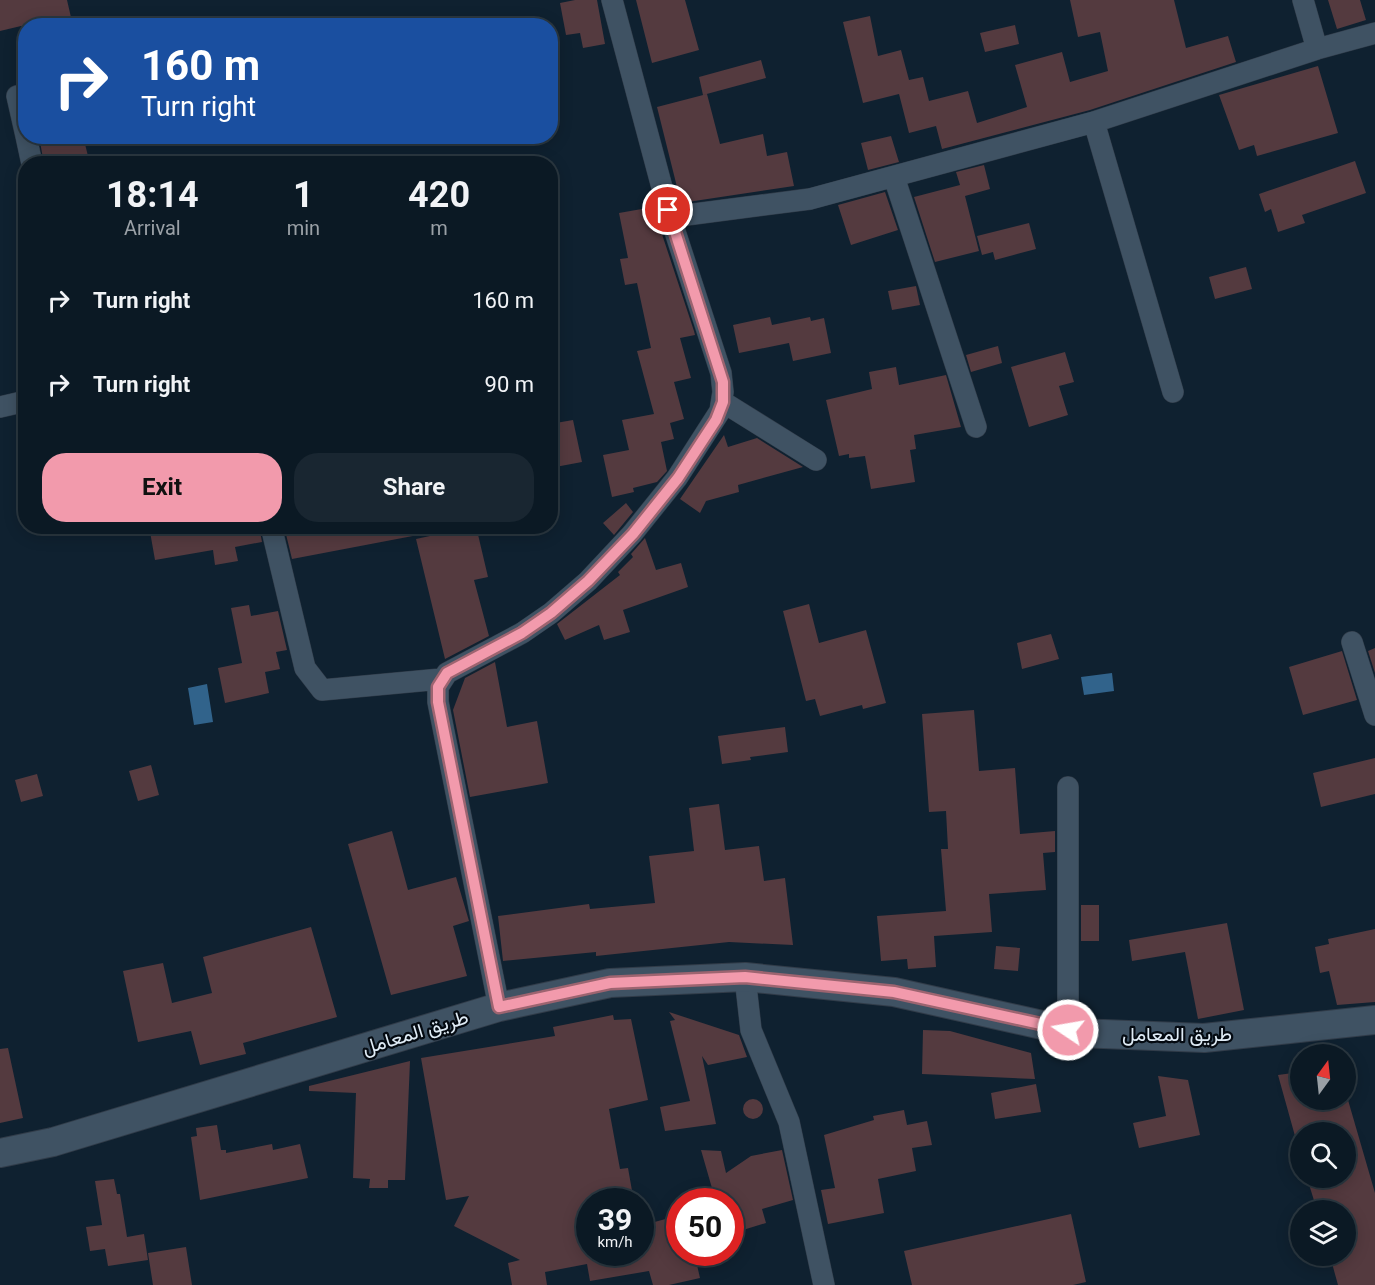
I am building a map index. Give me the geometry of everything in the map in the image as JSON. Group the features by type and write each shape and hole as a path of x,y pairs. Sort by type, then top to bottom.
{"main road":[{"name":"طريق المعامل","path":"0,1153 53,1142 499,1007 610,983 745,977 894,992 1068,1030 1204,1038 1375,1020"}],"street":[{"path":"499,1007 438,702 438,687 441,679 447,673 522,633 551,613 588,581 633,534 678,478 716,420 723,402 721,373 670,217 612,0"},
{"path":"1303,0 1317,49"},
{"path":"670,217 810,199 1094,122 1317,49 1375,33"},
{"path":"17,96 18,100"},
{"path":"1094,122 1173,392"},
{"path":"894,177 976,427"},
{"path":"723,402 816,460"},
{"path":"0,407 18,403"},
{"path":"273,534 305,668 322,690 441,679"},
{"path":"1352,642 1375,715"},
{"path":"1068,787 1068,1030"},
{"path":"745,977 751,1030 789,1122 824,1285"}],"water":[{"path":"1112,673 1114,691 1084,695 1081,677"},
{"path":"207,684 213,722 194,725 188,688"}],"building":[{"path":"0,0 67,0 71,18 18,18 18,27 0,31"},
{"path":"597,0 605,44 583,48 580,33 566,35 560,3"},
{"path":"636,0 685,0 699,50 652,63"},
{"path":"1070,0 1174,0 1186,48 1228,36 1236,62 1090,110 942,149 936,126 909,133 899,94 863,103 843,22 870,16 878,56 901,50 909,80 923,77 929,101 968,91 977,123 1027,107 1015,65 1062,52 1070,82 1108,71 1100,32 1078,37"},
{"path":"1328,0 1360,0 1366,20 1337,29"},
{"path":"1015,25 1019,44 985,52 980,33"},
{"path":"761,60 766,78 703,95 699,77"},
{"path":"1318,66 1338,133 1257,156 1254,145 1239,150 1219,95"},
{"path":"707,94 720,144 763,134 767,156 787,152 794,186 681,203 657,107"},
{"path":"891,136 899,162 868,170 861,143"},
{"path":"40,144 85,144 88,156 43,156"},
{"path":"1355,161 1366,193 1302,215 1305,223 1278,232 1271,209 1265,212 1259,194"},
{"path":"984,165 990,189 965,196 979,251 935,262 914,197 960,185 956,172"},
{"path":"885,192 898,230 851,245 838,205"},
{"path":"653,207 695,335 680,338 691,378 674,382 684,419 670,423 674,439 661,442 667,471 657,482 633,488 634,492 612,497 603,455 629,450 622,420 654,414 637,351 651,348 637,283 625,285 620,259 628,258 619,213"},
{"path":"1029,223 1036,249 995,260 993,252 982,255 977,236"},
{"path":"1246,267 1252,289 1215,299 1209,277"},
{"path":"916,286 920,305 892,310 888,291"},
{"path":"770,317 772,325 810,317 811,321 824,318 831,353 793,361 789,343 739,353 733,325"},
{"path":"998,346 1002,363 971,372 966,355"},
{"path":"1065,352 1074,382 1059,386 1068,415 1029,427 1011,367"},
{"path":"896,367 899,385 946,375 961,427 914,435 916,449 910,450 915,482 871,489 865,456 849,458 849,454 839,456 826,400 872,389 869,372"},
{"path":"573,420 582,462 558,466 558,423"},
{"path":"724,435 728,447 757,438 803,467 738,485 739,492 706,501 700,513 680,499"},
{"path":"626,503 633,512 614,535 603,523"},
{"path":"150,534 260,534 262,542 235,547 238,561 215,565 213,550 155,560"},
{"path":"286,534 418,534 418,535 292,559"},
{"path":"439,534 478,534 488,577 474,580 489,636 445,659 416,539"},
{"path":"645,538 656,570 681,563 688,587 623,610 630,632 604,640 599,625 565,640 557,624 620,575 618,572 633,557 631,554"},
{"path":"809,604 819,643 866,630 886,703 863,709 862,705 820,716 815,699 806,701 783,611"},
{"path":"249,605 251,616 278,611 287,650 276,652 280,669 265,672 269,693 225,703 218,668 242,663 231,608"},
{"path":"1051,634 1059,659 1022,669 1017,643"},
{"path":"1375,648 1375,673 1368,651"},
{"path":"1342,651 1357,700 1303,715 1289,667"},
{"path":"495,662 507,727 537,721 548,783 470,797 453,710 465,678"},
{"path":"974,710 979,771 1015,768 1020,834 1055,831 1055,852 1043,853 1046,890 989,894 992,932 934,936 936,967 908,969 907,959 881,961 877,916 946,911 941,849 948,849 946,811 929,812 922,714"},
{"path":"785,727 788,752 750,757 751,760 722,764 718,736"},
{"path":"1375,758 1375,794 1321,807 1313,773"},
{"path":"151,765 159,795 138,801 129,771"},
{"path":"37,774 43,796 21,802 15,780"},
{"path":"719,804 725,850 759,846 764,881 785,878 793,945 729,942 596,956 596,952 503,961 498,916 589,904 590,909 655,903 649,856 694,851 689,808"},
{"path":"392,831 408,890 456,877 469,921 453,926 467,976 391,995 348,844"},
{"path":"1081,905 1099,905 1099,941 1081,941"},
{"path":"1227,923 1244,1010 1198,1019 1185,952 1132,961 1129,940"},
{"path":"311,927 337,1017 243,1043 246,1054 200,1065 191,1031 138,1042 123,971 163,963 172,1003 212,993 203,957"},
{"path":"1375,929 1375,1002 1337,1005 1329,971 1320,973 1315,947 1329,944 1328,939"},
{"path":"996,946 1020,948 1018,971 994,969"},
{"path":"669,1012 739,1035 747,1057 708,1065 702,1056 716,1124 665,1131 660,1107 690,1101 670,1021 675,1020"},
{"path":"613,1015 614,1020 631,1019 648,1100 609,1109 620,1169 628,1168 632,1188 576,1188 576,1266 545,1272 547,1285 512,1285 508,1263 520,1260 454,1226 469,1196 446,1200 421,1058 555,1036 553,1027"},
{"path":"923,1030 950,1031 1031,1053 1035,1079 922,1074"},
{"path":"8,1048 23,1118 0,1123 0,1049"},
{"path":"410,1061 405,1180 388,1180 388,1188 369,1188 370,1179 353,1178 356,1093 309,1091 309,1086"},
{"path":"1290,1073 1290,1110 1351,1110 1354,1122 1291,1122 1278,1075"},
{"path":"1158,1076 1188,1080 1200,1135 1139,1148 1133,1123 1166,1116"},
{"path":"1036,1084 1041,1112 995,1119 991,1093"},
{"path":"753,1099 760,1102 763,1109 760,1116 753,1119 746,1116 743,1109 746,1102"},
{"path":"904,1110 907,1125 927,1121 932,1145 912,1148 916,1171 878,1179 884,1213 828,1224 821,1190 835,1188 824,1135 874,1120 873,1116"},
{"path":"217,1125 221,1150 226,1150 226,1153 272,1144 273,1150 300,1144 308,1178 200,1200 191,1137 197,1136 196,1128"},
{"path":"1356,1128 1375,1193 1375,1285 1338,1285 1333,1266 1356,1266 1356,1200 1314,1200 1310,1188 1356,1188"},
{"path":"701,1150 721,1151 726,1173 751,1156 782,1150 793,1200 762,1209 766,1223 744,1230 744,1188 712,1188"},
{"path":"114,1179 117,1194 120,1194 127,1237 144,1234 148,1260 108,1266 105,1249 90,1251 86,1227 102,1225 95,1181"},
{"path":"1071,1214 1086,1282 1073,1285 912,1285 904,1251"},
{"path":"666,1219 666,1266 697,1266 700,1278 669,1285 653,1285 649,1271 590,1281 587,1266 654,1266 654,1222"},
{"path":"186,1247 192,1285 153,1285 148,1253"}],"route":[{"path":"668,210 721,373 723,402 716,420 678,478 633,534 588,581 551,613 522,633 447,673 441,679 438,687 438,702 499,1007 610,983 745,977 894,992 1068,1030"}]}
